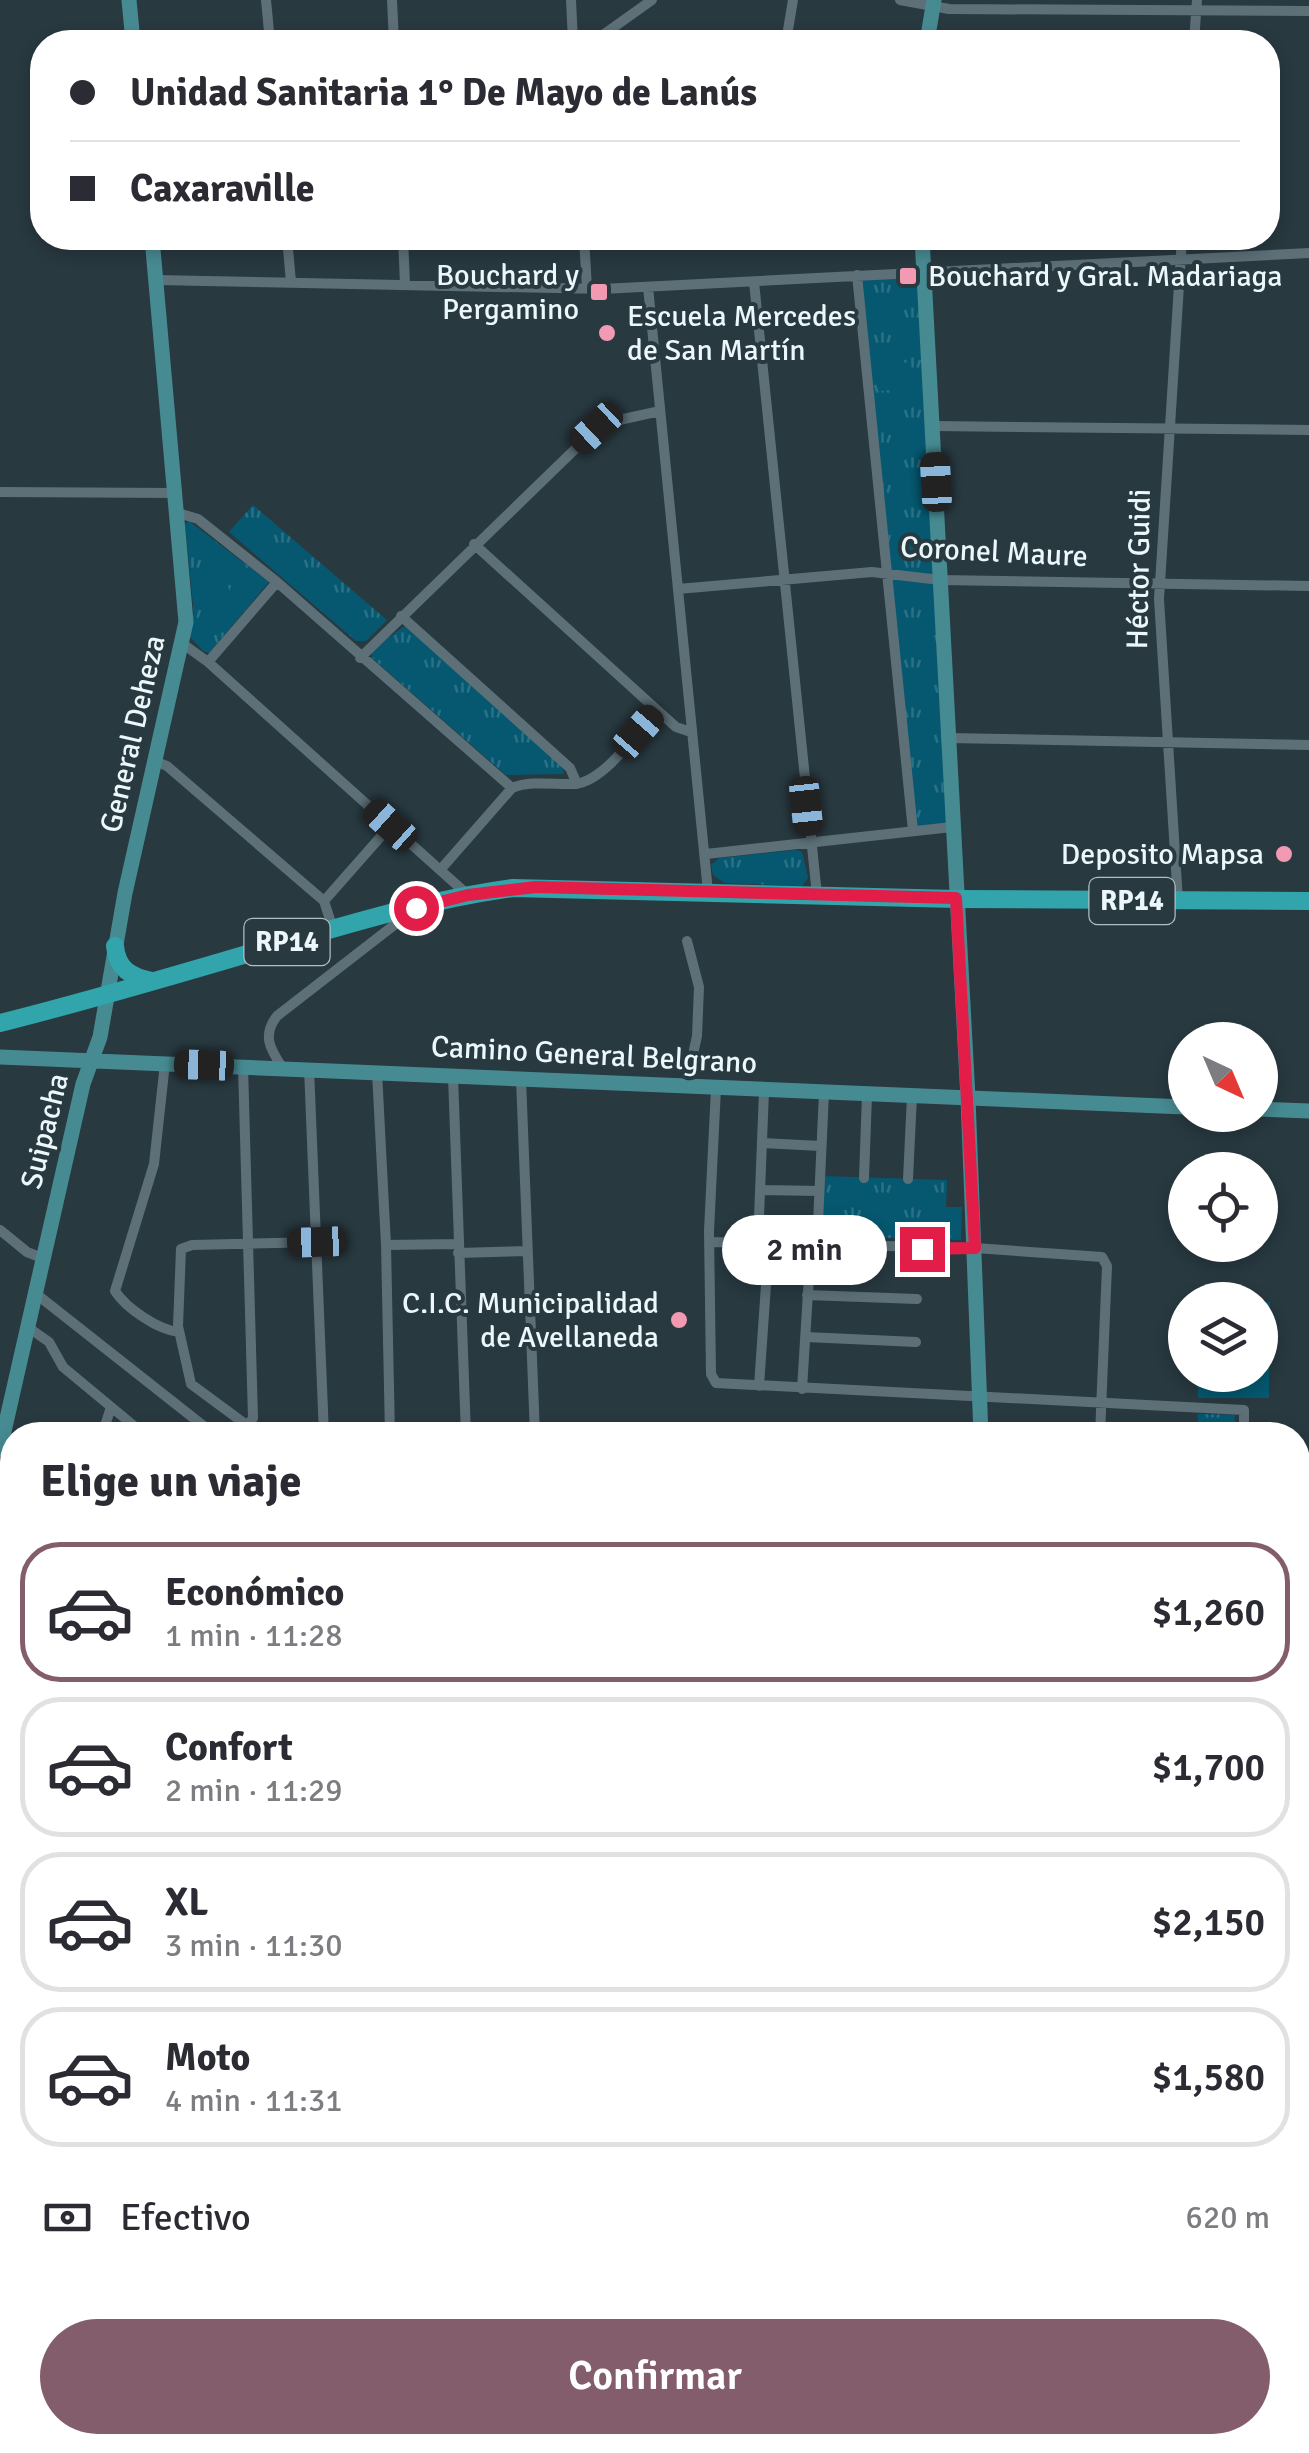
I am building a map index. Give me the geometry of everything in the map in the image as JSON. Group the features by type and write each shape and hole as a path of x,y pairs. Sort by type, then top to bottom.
{"main road":[{"name":"RP14","path":"0,1023 108,996 333,929 468,895 536,887 956,898 1309,901"},
{"path":"115,946 117,960 124,969 137,978 153,981"}],"street":[{"path":"129,0 132,30"},
{"path":"266,0 269,30"},
{"path":"392,0 393,30"},
{"path":"572,0 573,30"},
{"path":"610,30 652,0"},
{"path":"788,30 793,0"},
{"path":"900,0 1309,11"},
{"path":"929,30 933,3"},
{"path":"1195,30 1197,5"},
{"name":"General Deheza","path":"92,1060 187,612 153,250"},
{"path":"288,250 291,282"},
{"path":"404,250 406,284"},
{"path":"585,250 587,288"},
{"path":"922,250 981,1422"},
{"name":"Héctor Guidi","path":"1178,901 1159,584 1181,250"},
{"path":"156,280 648,287 1309,253"},
{"path":"857,274 913,831"},
{"path":"754,282 818,895"},
{"path":"648,287 708,892"},
{"path":"360,658 600,424 660,410"},
{"path":"933,426 1309,430"},
{"path":"0,492 176,493"},
{"path":"178,513 198,519 278,582 512,788"},
{"path":"474,544 656,710 676,727 691,732"},
{"name":"Coronel Maure","path":"678,589 888,572 940,580 1309,586"},
{"path":"208,662 278,582"},
{"path":"401,616 570,768 577,784"},
{"path":"183,644 208,662 468,895"},
{"path":"442,869 512,788 528,784 577,784 600,774 656,710"},
{"path":"947,738 1309,745"},
{"path":"155,762 167,766 324,901 333,929"},
{"path":"324,901 390,825"},
{"path":"706,854 952,828"},
{"path":"282,1066 270,1049 272,1023 416,908"},
{"path":"686,1086 696,1036 699,987 687,941"},
{"name":"Camino General Belgrano","path":"0,1057 1168,1105"},
{"name":"Suipacha","path":"6,1422 82,1084 92,1060"},
{"path":"166,1063 154,1164 116,1291 157,1325 179,1332"},
{"path":"243,1066 250,1422"},
{"path":"310,1068 324,1422"},
{"path":"377,1072 390,1422"},
{"path":"453,1076 465,1422"},
{"path":"521,1079 534,1422"},
{"path":"716,1088 711,1242 713,1380 721,1385 1244,1410 1244,1422"},
{"path":"759,1386 764,1091"},
{"path":"802,1389 824,1092"},
{"path":"864,1178 868,1094"},
{"path":"908,1179 912,1096"},
{"path":"1278,1110 1309,1111"},
{"path":"762,1144 821,1146"},
{"path":"760,1190 819,1191"},
{"path":"0,1230 27,1252 42,1258"},
{"path":"244,1422 195,1388 188,1378 179,1332 181,1249 192,1244 317,1242"},
{"path":"711,1242 975,1248 1095,1256 1105,1260 1100,1422"},
{"path":"386,1246 527,1250"},
{"path":"36,1293 199,1422"},
{"path":"807,1295 917,1299"},
{"path":"29,1328 49,1342 63,1367 129,1422"},
{"path":"806,1336 916,1342"},
{"path":"106,1422 110,1407"}],"green space":[{"path":"923,272 952,827 913,831 857,275"},
{"path":"911,362 912,388 880,391 878,365"},
{"path":"253,505 387,620 366,641 356,641 229,532"},
{"path":"189,521 269,582 209,653 188,635 194,614 185,524"},
{"path":"218,561 230,592 213,598 201,567"},
{"path":"408,627 562,766 564,774 506,775 372,658 372,650"},
{"path":"802,852 808,878 802,886 725,883 713,875 711,865 719,858"},
{"path":"820,1176 947,1180 946,1207 962,1207 961,1240 817,1236"},
{"path":"1198,1392 1269,1392 1269,1398 1198,1398"},
{"path":"1198,1414 1235,1415 1235,1422 1198,1422"}],"place":[{"name":"Bouchard y Gral. Madariaga","path":"908,276"},
{"name":"Bouchard y Pergamino","path":"599,292"},
{"name":"Escuela Mercedes de San Martín","path":"607,333"},
{"name":"Deposito Mapsa","path":"1284,854"},
{"name":"C.I.C. Municipalidad de Avellaneda","path":"679,1320"}],"route":[{"path":"416,908 468,895 536,887 956,898 975,1248 922,1249"}]}
